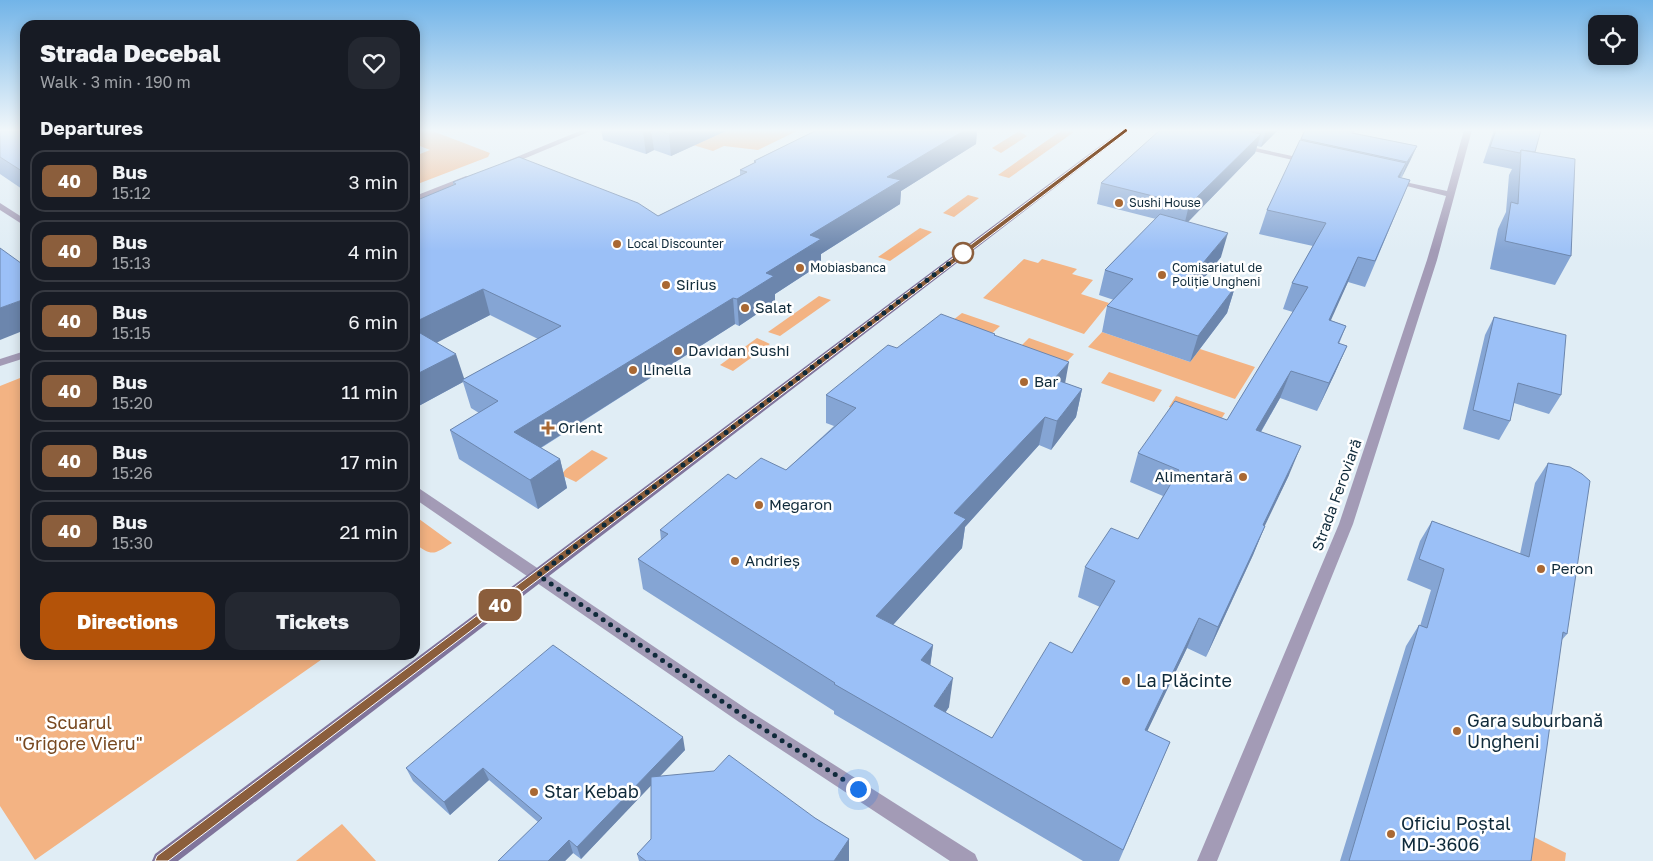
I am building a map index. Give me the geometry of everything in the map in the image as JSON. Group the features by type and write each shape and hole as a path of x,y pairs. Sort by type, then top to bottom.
{"street":[{"path":"162,861 1073,170"},
{"name":"Strada Feroviară","path":"1207,861 1346,524 1432,260 1457,170"},
{"path":"420,196 480,173"},
{"path":"1378,178 1450,194"},
{"path":"0,206 20,220"},
{"path":"0,364 20,356"},
{"path":"420,495 745,717 968,861"}],"green space":[{"path":"420,170 454,170 420,183"},
{"path":"1005,170 1020,170 1009,178 998,175"},
{"path":"968,195 979,198 954,217 943,213"},
{"path":"920,228 932,232 890,261 878,257"},
{"path":"1024,259 1038,263 1042,259 1077,269 1072,274 1093,280 1081,294 1109,303 1084,334 983,298"},
{"path":"819,296 831,300 780,336 768,332"},
{"path":"962,313 1000,326 986,339 943,328"},
{"path":"1102,332 1190,362 1200,349 1255,367 1235,399 1088,347"},
{"path":"757,338 770,344 733,371 720,365"},
{"path":"1029,338 1074,354 1059,370 1013,354"},
{"path":"1109,372 1162,390 1154,402 1101,383"},
{"name":"Scuarul \"Grigore Vieru\"","path":"20,378 20,660 321,660 35,860 0,806 0,386"},
{"path":"1176,396 1225,413 1218,424 1169,407"},
{"path":"592,450 608,458 576,482 561,475 566,469"},
{"path":"420,520 452,543 437,552 426,551 420,547"},
{"path":"342,824 376,861 296,861"},
{"path":"1520,830 1566,853 1565,861 1515,861"}],"building":[{"path":"484,170 553,170 638,203 658,216 747,172 741,170 898,170 887,177 901,180 810,235 821,239 766,273 774,276 737,299 733,298 514,432 560,459 530,480 450,430 498,401 462,380 561,326 483,289 420,320 420,199 456,184 453,182"},
{"path":"1115,170 1224,170 1189,205 1101,183"},
{"path":"1286,170 1402,170 1398,177 1410,180 1375,261 1358,257 1329,320 1346,326 1338,343 1347,346 1329,383 1291,371 1256,430 1301,446 1263,525 1265,526 1218,627 1199,618 1145,730 1170,742 1123,850 834,684 638,559 668,534 660,530 728,474 736,479 761,458 786,470 856,408 826,395 888,345 897,348 941,314 1069,362 1054,379 1082,389 1057,421 1045,417 954,513 966,519 876,616 933,645 921,660 953,678 934,706 992,738 1050,642 1072,653 1115,581 1085,567 1111,528 1138,539 1179,470 1138,453 1175,401 1227,420 1308,287 1292,283 1326,223 1267,210"},
{"path":"1520,170 1575,170 1571,256 1505,241 1511,202 1518,204"},
{"path":"1160,214 1228,233 1193,275 1235,287 1198,336 1107,306 1133,279 1105,270"},
{"path":"0,248 20,262 20,301 0,308"},
{"path":"1494,317 1566,335 1561,395 1518,383 1510,421 1473,410"},
{"path":"420,333 456,354 420,372"},
{"path":"1548,463 1570,467 1590,481 1567,634 1563,632 1531,861 1349,861 1419,625 1427,628 1444,569 1419,559 1432,521 1529,557"},
{"path":"553,645 683,737 577,847 569,840 548,861 498,861 542,818 483,768 444,802 406,768"},
{"path":"729,755 815,818 849,839 834,861 646,861 637,854 651,839 651,777 714,771"}],"bus line":[{"name":"40","path":"162,861 1073,170"}],"place":[{"name":"Sushi House","path":"1119,203"},
{"name":"Local Discounter","path":"617,244"},
{"name":"Mobiasbanca","path":"800,268"},
{"name":"Comisariatul de Poliție Ungheni","path":"1162,275"},
{"name":"Sirius","path":"666,285"},
{"name":"Salat","path":"745,308"},
{"name":"Davidan Sushi","path":"678,351"},
{"name":"Linella","path":"633,370"},
{"name":"Bar","path":"1024,382"},
{"name":"Orient","path":"548,428"},
{"name":"Alimentară","path":"1243,477"},
{"name":"Megaron","path":"759,505"},
{"name":"Andrieș","path":"735,561"},
{"name":"Peron","path":"1541,569"},
{"name":"La Plăcinte","path":"1126,681"},
{"name":"Gara suburbană Ungheni","path":"1457,731"},
{"name":"Star Kebab","path":"534,792"},
{"name":"Oficiu Poștal MD-3606","path":"1391,834"}],"route":[{"path":"858,789 745,717 538,575 963,253"}]}
